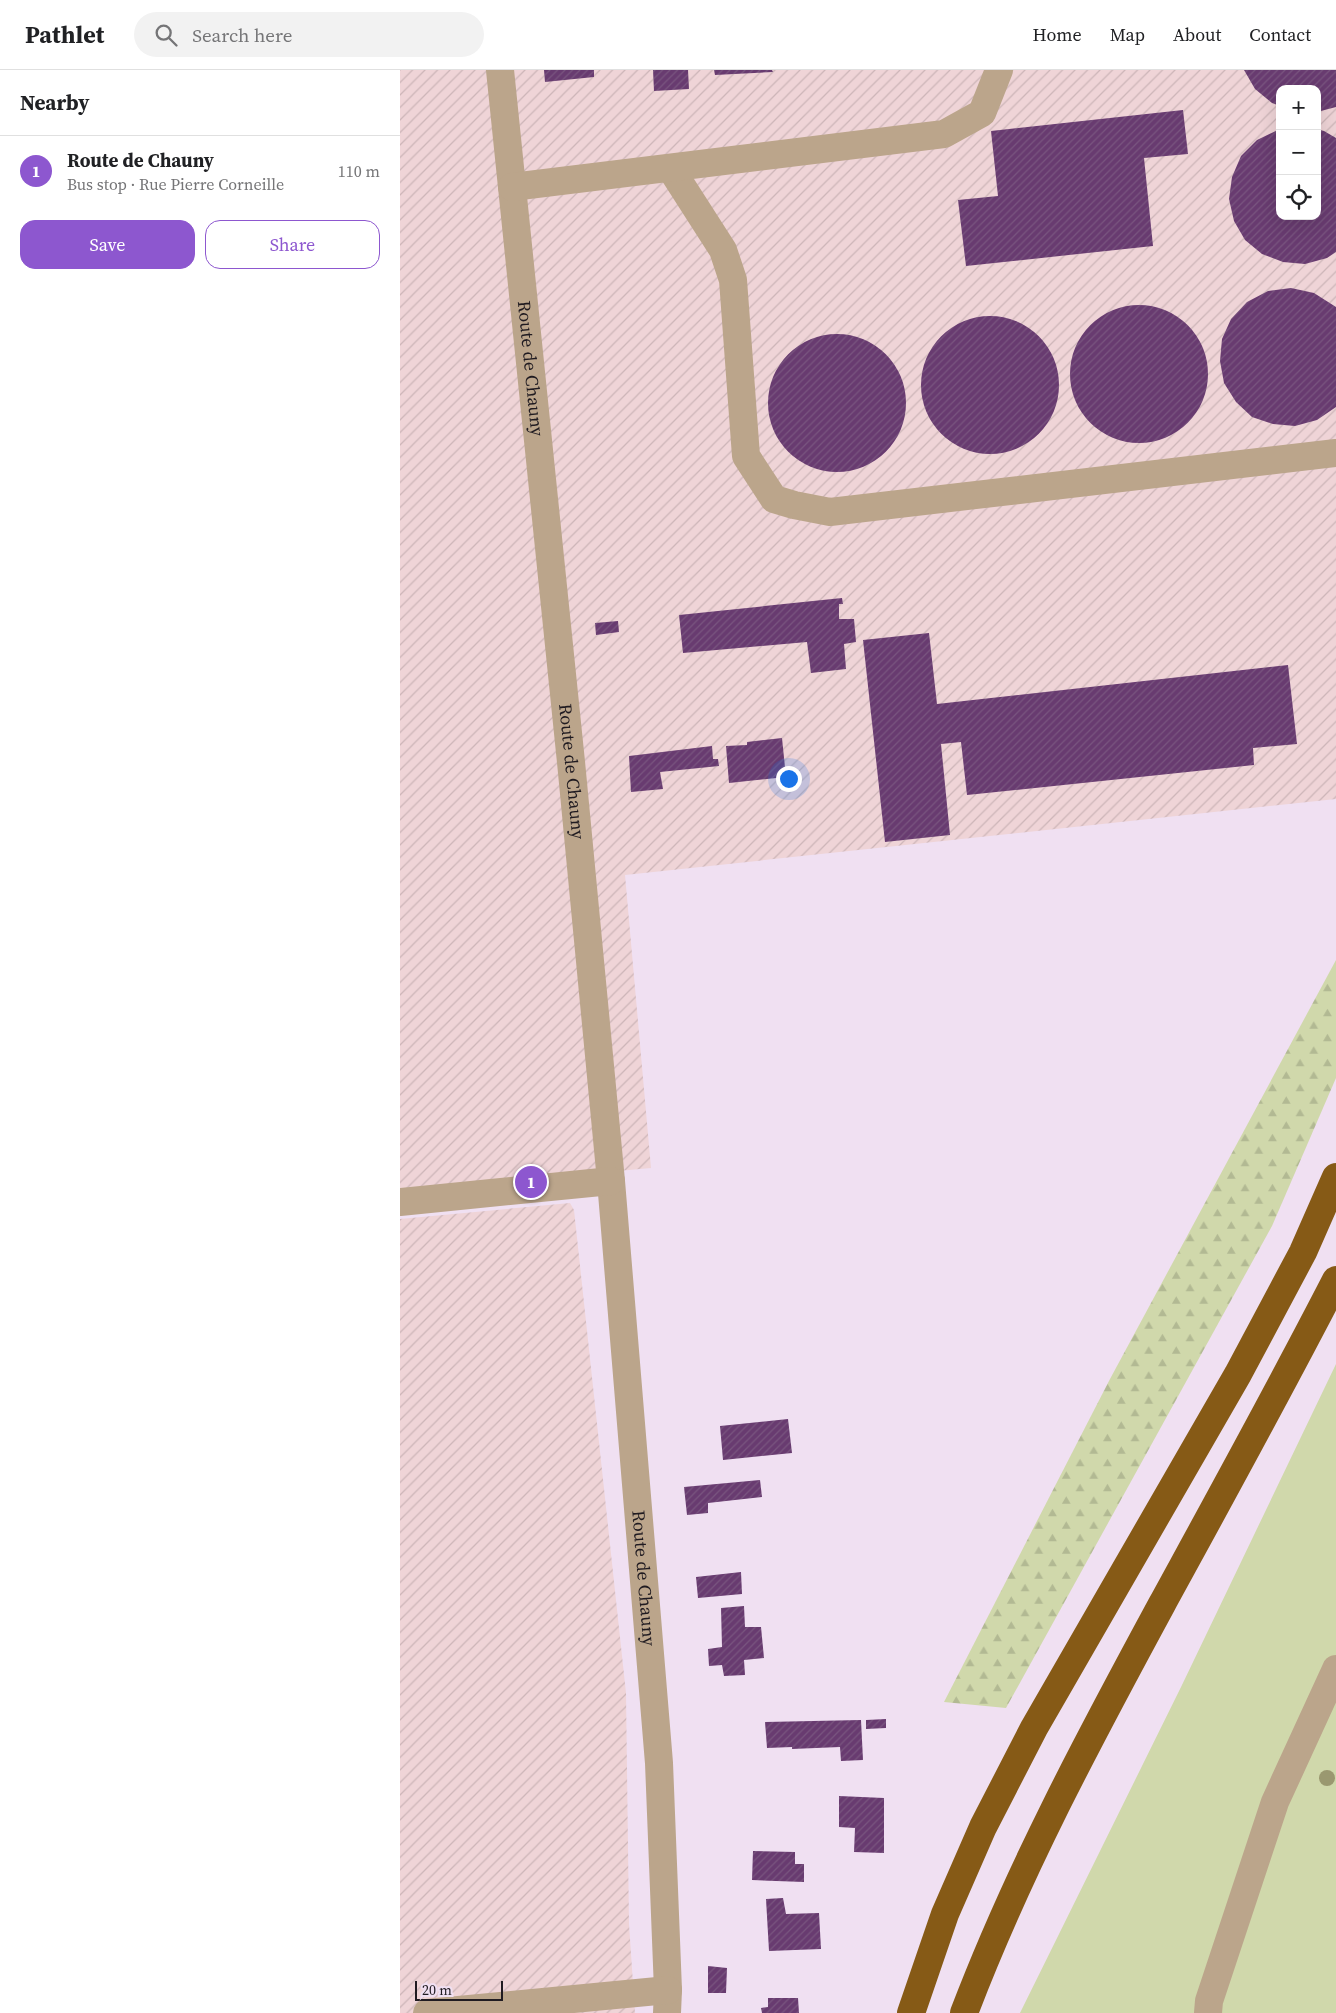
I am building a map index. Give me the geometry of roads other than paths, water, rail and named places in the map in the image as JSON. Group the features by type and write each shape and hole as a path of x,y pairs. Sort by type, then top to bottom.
{"highway":[{"path":"911,2013 945,1914 983,1827 1034,1728 1238,1374 1303,1252 1336,1177"},
{"path":"964,2013 1033,1852 1084,1747 1279,1390 1336,1280"},
{"path":"971,2013 983,1966"}],"street":[{"name":"Route de Chauny","path":"500,70 567,723 611,1181 659,1762 667,2002"},
{"path":"512,187 944,134 982,113 999,70"},
{"path":"671,169 723,250 733,280 746,456 774,499 794,506 830,512 1336,453"},
{"path":"400,1202 611,1181"},
{"path":"1208,2013 1209,2001 1275,1802 1336,1669"},
{"path":"427,2013 667,2002"}],"place":[{"name":"Route de Chauny","path":"531,1182"}]}
